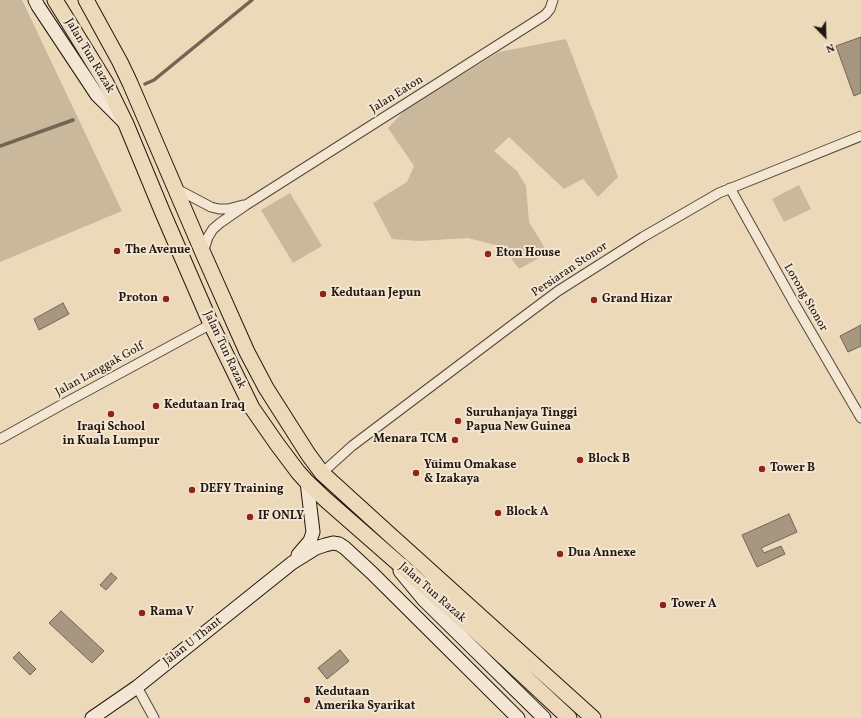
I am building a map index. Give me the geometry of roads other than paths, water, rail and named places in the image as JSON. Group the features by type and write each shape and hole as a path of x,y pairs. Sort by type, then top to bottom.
{"main road":[{"name":"Jalan Tun Razak","path":"55,0 106,83 126,124 211,324 252,408 277,444 308,482 326,500 412,577 479,634 569,718"},
{"name":"Jalan Tun Razak","path":"86,0 130,83 203,254 247,352 266,388 308,454 322,473 593,718"},
{"path":"94,0 120,62"}],"street":[{"name":"Jalan Eaton","path":"203,254 208,237 213,229 246,205 542,17 550,9 553,0"},
{"path":"37,3 97,95 126,124"},
{"name":"Persiaran Stonor","path":"322,473 352,446 558,291 643,237 719,193 861,136"},
{"name":"Jalan Eaton","path":"175,188 204,204 219,209 246,205"},
{"name":"Lorong Stonor","path":"730,188 794,303 861,418"},
{"name":"Jalan Langgak Golf","path":"0,439 211,324"},
{"name":"Jalan U Thant","path":"292,563 310,541 314,532 308,482"},
{"name":"Jalan U Thant","path":"92,718 137,687 292,563 316,548 333,543 339,544 372,573"},
{"path":"384,551 424,600 544,718"},
{"name":"Jalan Tun Razak","path":"372,573 518,718"},
{"path":"137,687 154,718"}],"waterway":[{"path":"145,84 154,80 252,0"},
{"path":"0,146 73,120"}],"place":[{"name":"The Avenue","path":"117,251"},
{"name":"Eton House","path":"488,254"},
{"name":"Kedutaan Jepun","path":"323,294"},
{"name":"Proton","path":"166,299"},
{"name":"Grand Hizar","path":"594,300"},
{"name":"Kedutaan Iraq","path":"156,406"},
{"name":"Iraqi School in Kuala Lumpur","path":"111,414"},
{"name":"Suruhanjaya Tinggi Papua New Guinea","path":"458,421"},
{"name":"Menara TCM","path":"455,440"},
{"name":"Block B","path":"580,460"},
{"name":"Tower B","path":"762,469"},
{"name":"Yūimu Omakase & Izakaya","path":"416,473"},
{"name":"DEFY Training","path":"192,490"},
{"name":"Block A","path":"498,513"},
{"name":"IF ONLY","path":"250,517"},
{"name":"Dua Annexe","path":"560,554"},
{"name":"Tower A","path":"663,605"},
{"name":"Rama V","path":"142,613"},
{"name":"Kedutaan Amerika Syarikat","path":"307,700"}]}
